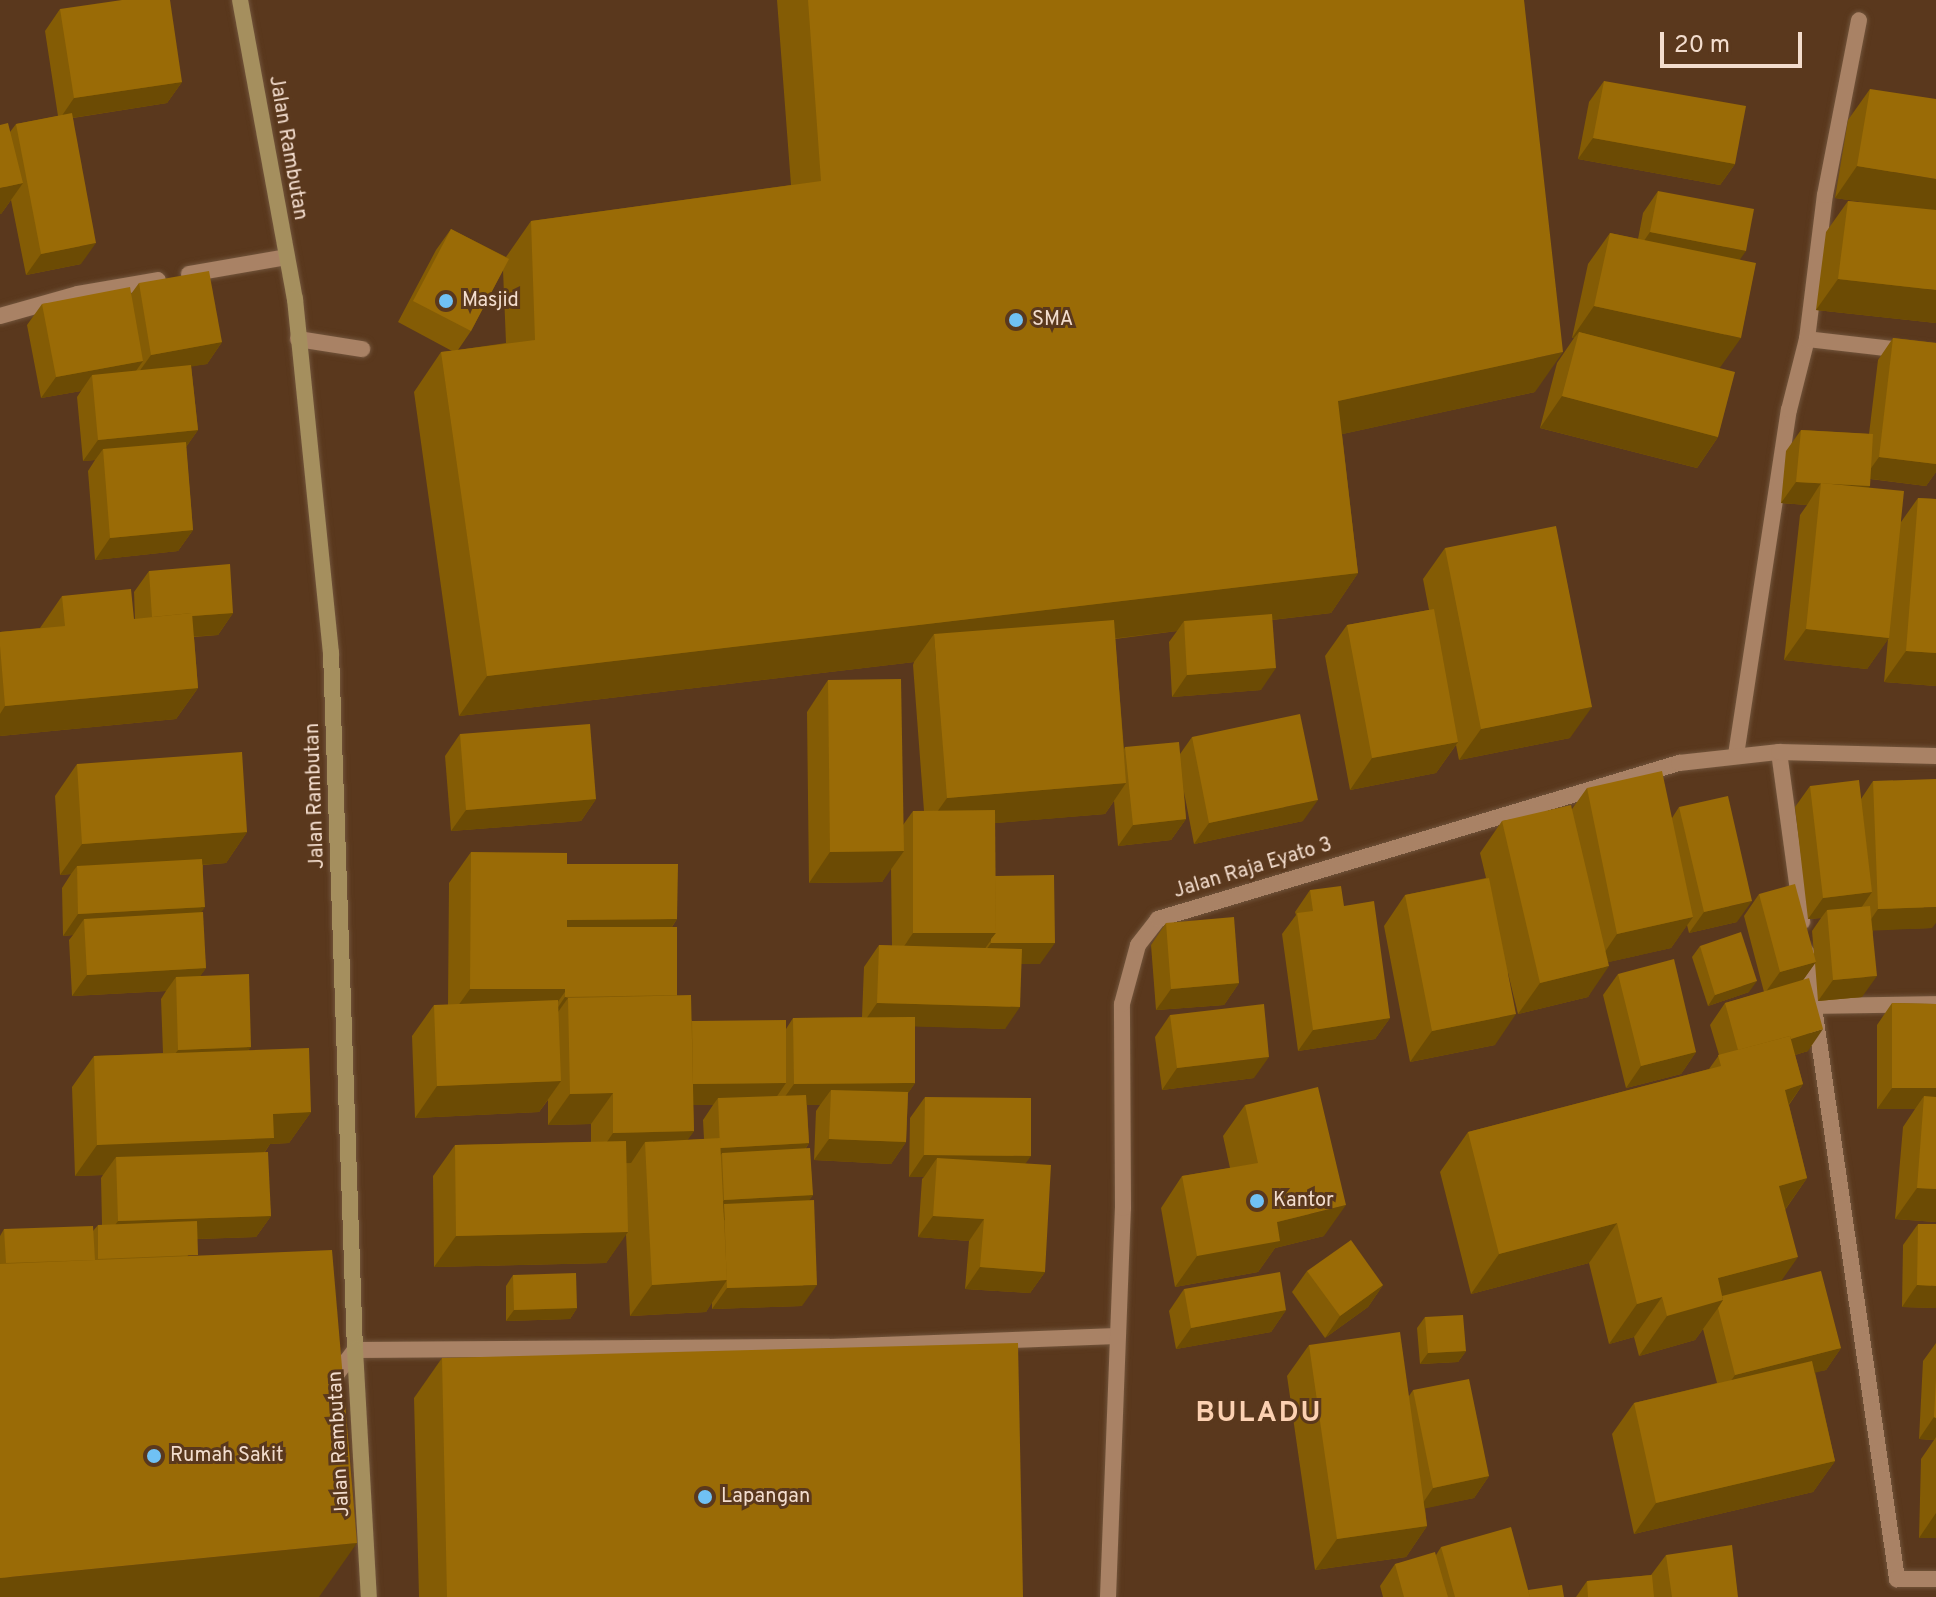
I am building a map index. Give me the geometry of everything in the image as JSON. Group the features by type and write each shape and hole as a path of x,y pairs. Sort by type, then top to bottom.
{"street":[{"name":"Jalan Rambutan","path":"240,0 298,339 331,653 355,1350 369,1597"},
{"path":"1736,755 1789,410 1807,339 1825,195 1859,20"},
{"path":"0,316 78,294 286,257"},
{"path":"298,339 362,349"},
{"path":"1807,339 1936,354"},
{"path":"1779,752 1897,1579 1905,1597"},
{"name":"Jalan Raja Eyato 3","path":"1108,1597 1123,1208 1122,1004 1138,945 1158,919 1679,763 1779,752 1936,756"},
{"path":"1814,1006 1936,1004"},
{"path":"319,1397 355,1350 829,1347 1117,1336"},
{"path":"1897,1579 1936,1579"}],"building":[{"path":"122,0 170,0 182,82 74,98 60,9"},
{"name":"SMA","path":"808,0 1524,0 1563,352 1338,401 1358,573 487,676 441,352 535,340 531,221 821,181"},
{"path":"1604,81 1746,106 1735,164 1593,138"},
{"path":"1870,89 1936,99 1936,179 1857,166"},
{"path":"72,113 96,243 41,254 16,124"},
{"path":"8,123 23,183 0,188 0,125"},
{"path":"1658,191 1754,209 1746,251 1650,232"},
{"path":"1848,201 1936,210 1936,290 1838,279"},
{"name":"Masjid","path":"451,229 509,259 471,331 413,301"},
{"path":"1610,233 1756,263 1741,338 1594,306"},
{"path":"209,271 222,342 151,355 139,283"},
{"path":"130,287 143,361 56,377 42,304"},
{"path":"1579,332 1735,372 1718,437 1562,396"},
{"path":"1893,338 1936,343 1936,464 1879,457"},
{"path":"191,365 198,430 98,440 92,375"},
{"path":"1801,430 1873,434 1870,486 1796,482"},
{"path":"186,442 193,530 110,538 103,449"},
{"path":"1821,483 1904,491 1889,638 1806,629"},
{"path":"1918,498 1936,499 1936,653 1906,651"},
{"path":"1556,526 1592,707 1481,729 1445,548"},
{"path":"230,564 233,613 152,617 149,571"},
{"path":"131,589 134,619 192,613 198,688 5,706 0,632 65,626 62,596"},
{"path":"1434,609 1458,742 1372,758 1347,625"},
{"path":"1272,614 1276,668 1187,675 1184,621"},
{"path":"1114,620 1126,783 947,798 934,634"},
{"path":"901,679 904,851 830,852 828,680"},
{"path":"1300,714 1318,800 1209,823 1192,737"},
{"path":"590,724 596,799 466,810 460,734"},
{"path":"1179,742 1186,819 1133,825 1125,747"},
{"path":"242,752 247,832 82,844 77,764"},
{"path":"1662,771 1693,917 1617,934 1587,788"},
{"path":"1936,779 1936,907 1878,909 1873,781"},
{"path":"1859,780 1872,892 1823,898 1810,786"},
{"path":"1728,796 1752,901 1704,912 1679,807"},
{"path":"1571,805 1609,966 1540,983 1502,821"},
{"path":"995,810 996,933 913,933 913,811"},
{"path":"471,852 567,853 567,989 470,989"},
{"path":"202,859 205,907 78,914 77,866"},
{"path":"567,864 678,864 677,919 567,920"},
{"path":"1054,875 1055,943 991,943 996,933 995,876"},
{"path":"1489,878 1516,1014 1432,1031 1405,895"},
{"path":"1795,884 1816,962 1780,972 1759,894"},
{"path":"1341,886 1344,906 1374,901 1390,1018 1313,1030 1297,913 1313,911 1310,890"},
{"path":"1870,906 1877,976 1833,980 1827,910"},
{"path":"203,912 206,968 87,975 84,919"},
{"path":"1234,917 1239,983 1171,989 1166,923"},
{"path":"567,927 677,927 677,995 565,997"},
{"path":"1741,932 1757,981 1715,995 1700,946"},
{"path":"879,945 1022,949 1020,1007 877,1003"},
{"path":"1674,959 1696,1052 1641,1066 1618,974"},
{"path":"249,974 251,1047 178,1050 176,977"},
{"path":"1809,978 1823,1029 1738,1050 1725,1003"},
{"path":"691,995 694,1131 613,1133 613,1093 570,1094 568,998"},
{"path":"558,1000 561,1081 437,1086 434,1005"},
{"path":"1892,1003 1936,1004 1936,1088 1892,1088"},
{"path":"1264,1004 1269,1057 1177,1068 1170,1015"},
{"path":"915,1017 915,1083 794,1084 793,1018"},
{"path":"786,1020 786,1083 693,1084 692,1021"},
{"path":"1790,1036 1803,1084 1785,1090 1807,1178 1779,1186 1798,1257 1718,1278 1723,1300 1667,1316 1662,1297 1637,1304 1617,1223 1499,1254 1468,1132 1721,1066 1718,1055"},
{"path":"309,1048 311,1112 273,1114 274,1138 97,1145 94,1056"},
{"name":"Kantor","path":"1318,1087 1346,1205 1277,1222 1280,1241 1197,1256 1182,1176 1258,1163 1245,1105"},
{"path":"831,1090 908,1092 906,1142 829,1139"},
{"path":"806,1095 809,1143 720,1148 718,1098"},
{"path":"1924,1096 1936,1097 1936,1189 1917,1188"},
{"path":"925,1097 1031,1098 1031,1156 924,1155"},
{"path":"720,1138 727,1280 652,1285 645,1142"},
{"path":"626,1141 628,1232 456,1236 455,1145"},
{"path":"810,1148 813,1195 724,1200 722,1153"},
{"path":"268,1152 271,1216 118,1221 116,1157"},
{"path":"937,1158 1051,1165 1045,1272 980,1267 984,1219 933,1216"},
{"path":"814,1200 817,1285 727,1288 724,1204"},
{"path":"197,1221 198,1255 98,1259 98,1225"},
{"path":"1918,1224 1936,1224 1936,1286 1917,1285"},
{"path":"93,1226 95,1260 6,1263 4,1229"},
{"path":"1351,1240 1383,1285 1340,1316 1307,1271"},
{"name":"Rumah Sakit","path":"332,1250 357,1543 0,1578 0,1264"},
{"path":"1821,1271 1841,1348 1735,1375 1718,1308 1722,1296"},
{"path":"1280,1272 1286,1310 1191,1328 1184,1289"},
{"path":"576,1273 577,1308 514,1310 513,1275"},
{"path":"1463,1315 1466,1351 1428,1353 1425,1317"},
{"path":"1400,1332 1427,1526 1337,1539 1309,1345"},
{"name":"Lapangan","path":"1018,1343 1023,1597 447,1597 442,1358"},
{"path":"1812,1361 1835,1461 1656,1503 1634,1403"},
{"path":"1469,1379 1489,1476 1433,1488 1413,1390"},
{"path":"1511,1527 1530,1597 1455,1597 1441,1547"},
{"path":"1732,1545 1738,1597 1672,1597 1666,1555"},
{"path":"1435,1552 1448,1597 1404,1597 1395,1564"},
{"path":"1652,1575 1654,1597 1588,1597 1587,1581"},
{"path":"1562,1585 1564,1597 1530,1597 1528,1590"}],"place":[{"name":"Masjid","path":"446,301"},
{"name":"SMA","path":"1016,320"},
{"name":"Kantor","path":"1257,1201"},
{"name":"Rumah Sakit","path":"154,1456"},
{"name":"Lapangan","path":"705,1497"}],"district":[{"name":"BULADU","path":"1259,1414"}]}
